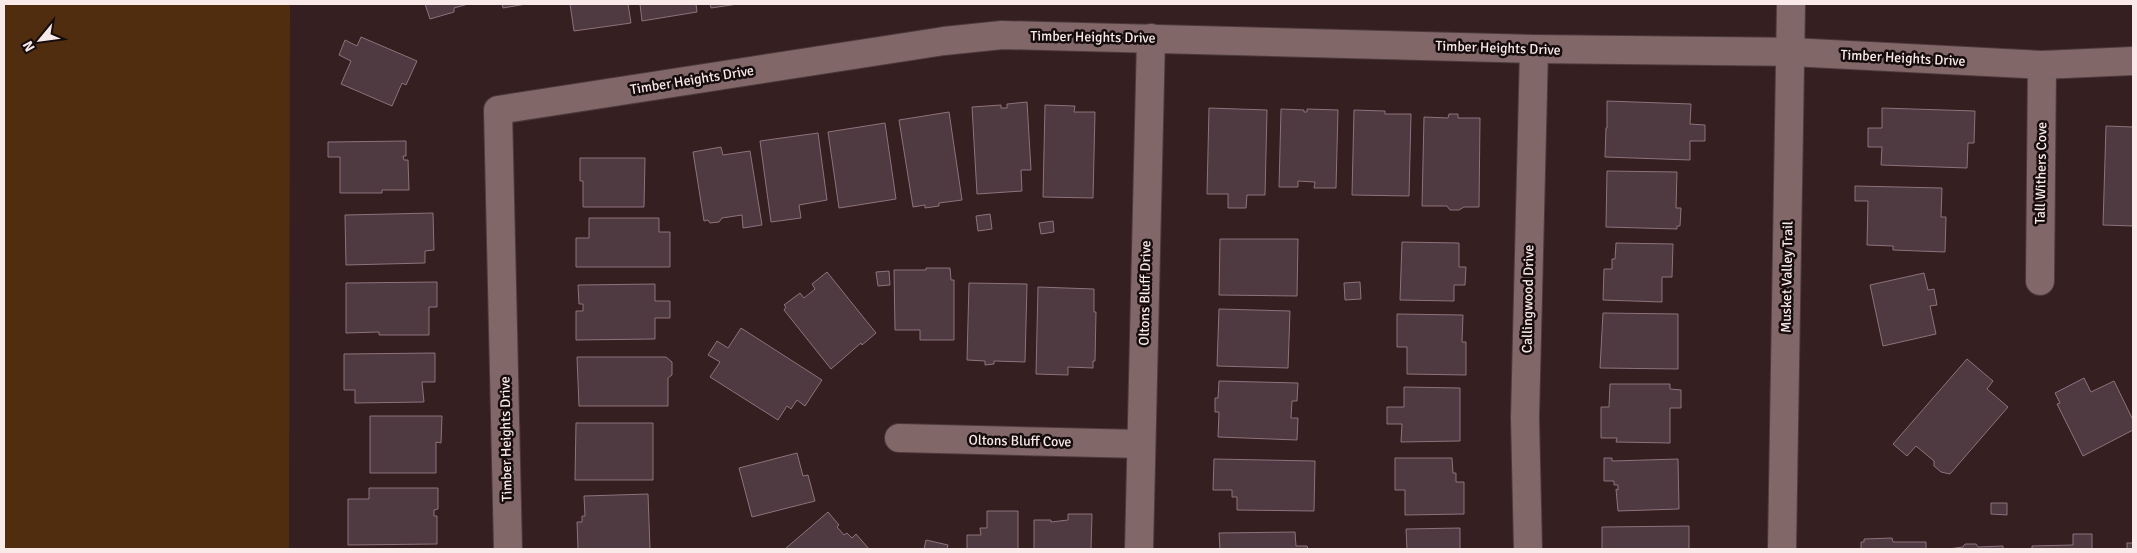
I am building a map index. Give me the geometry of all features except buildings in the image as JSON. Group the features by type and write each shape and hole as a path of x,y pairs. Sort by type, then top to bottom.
{"street":[{"name":"Musket Valley Trail","path":"1782,549 1791,4"},
{"name":"Timber Heights Drive","path":"508,549 498,110 964,39 1002,35 1534,50 1791,52 2042,65 2133,61"},
{"name":"Oltons Bluff Drive","path":"1139,549 1151,38"},
{"name":"Callingwood Drive","path":"1528,549 1525,418 1534,50"},
{"name":"Tall Withers Cove","path":"2040,281 2042,65"},
{"name":"Oltons Bluff Cove","path":"899,438 1141,444"}],"shaded area":[{"path":"4,4 290,4 289,549 4,549"}]}
